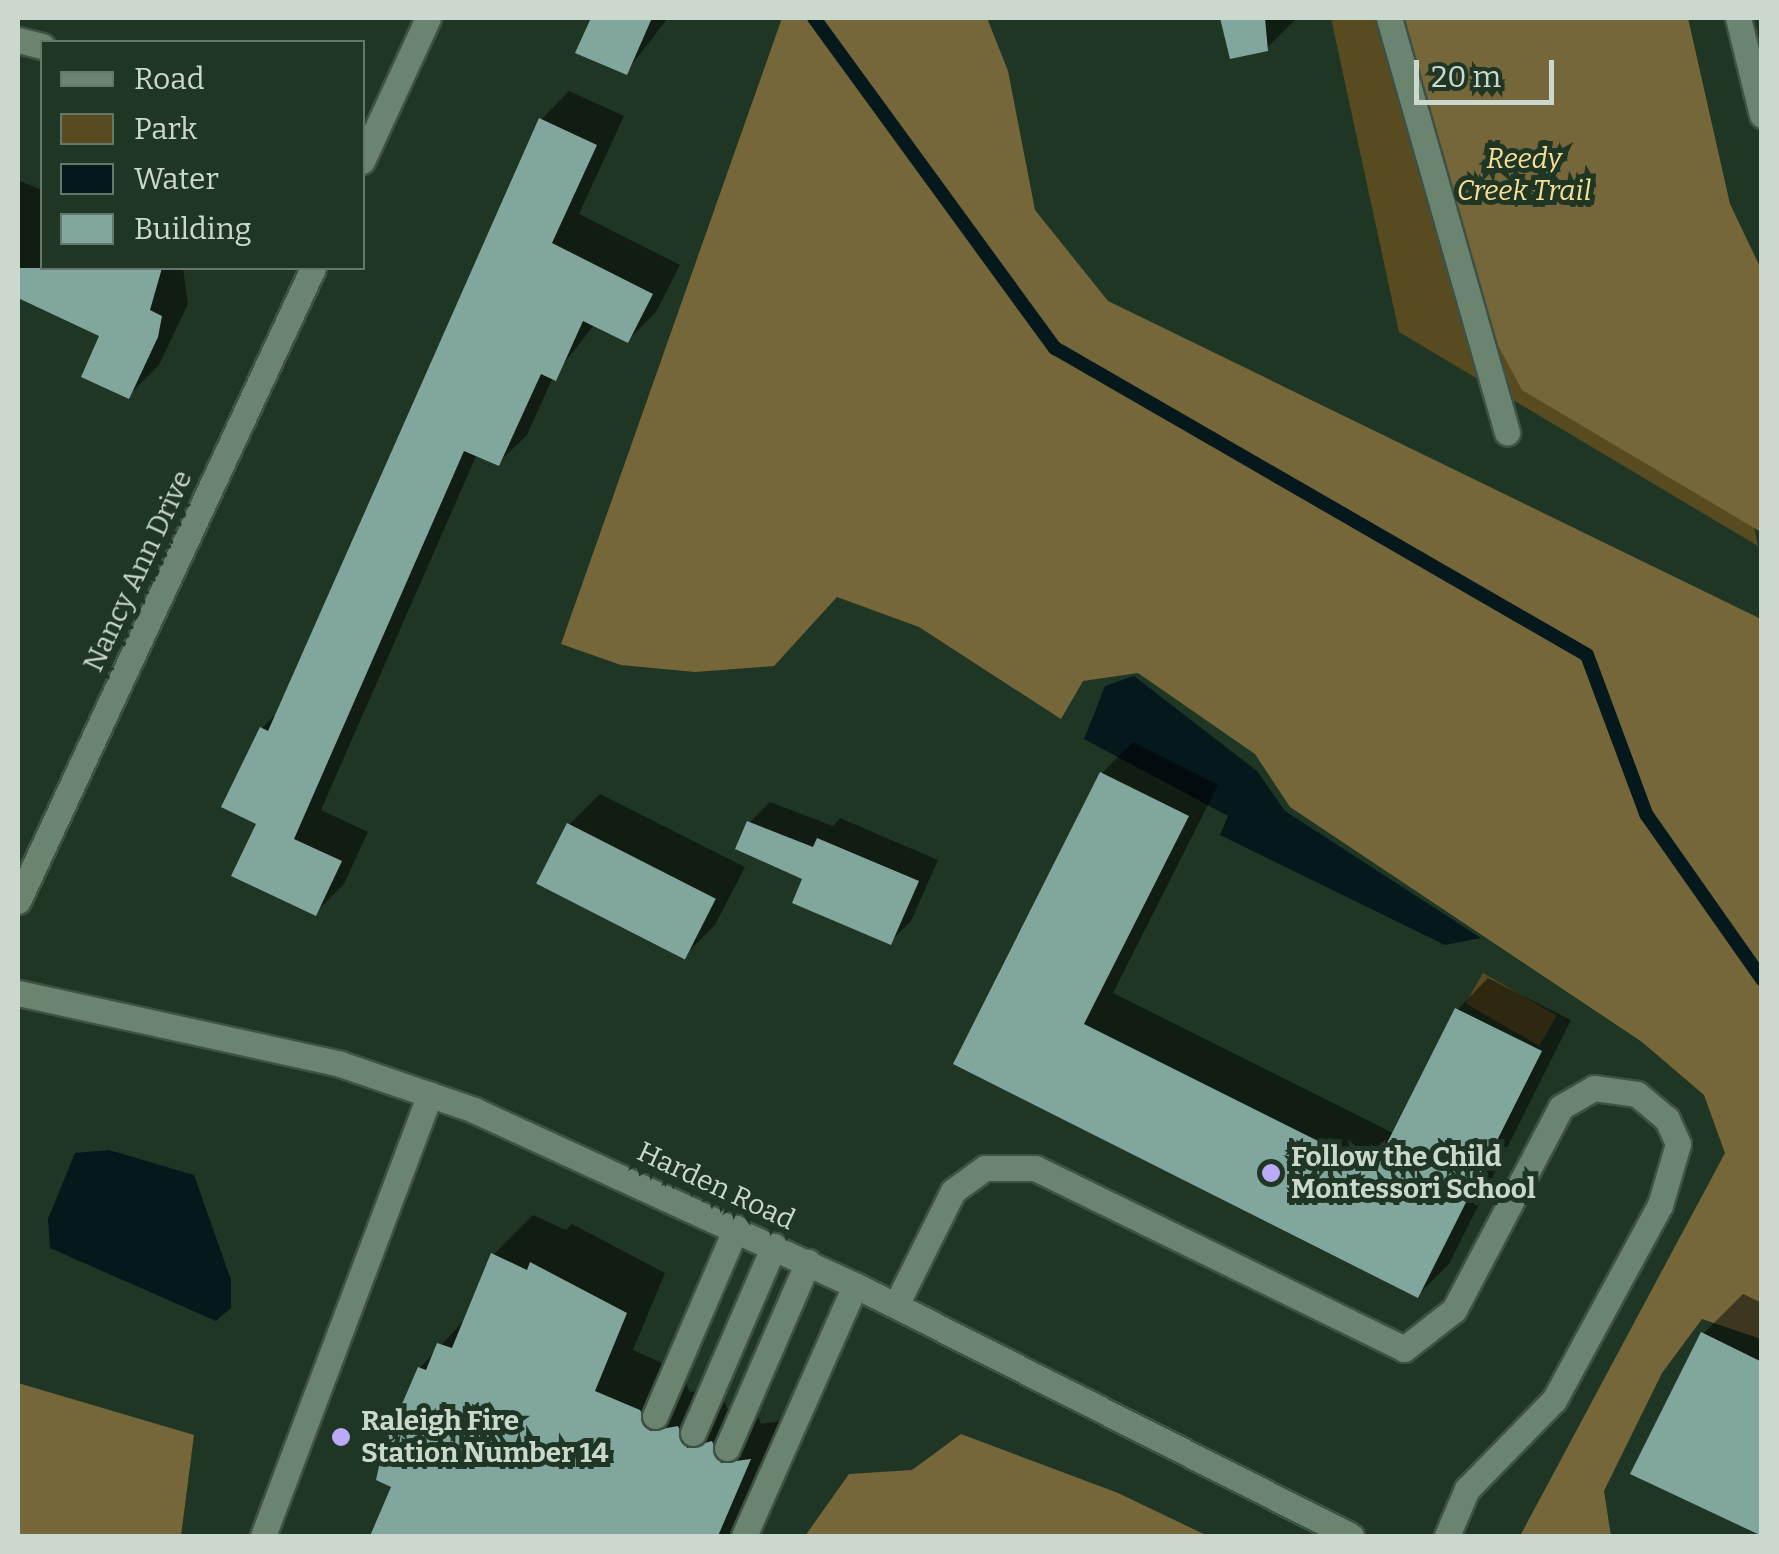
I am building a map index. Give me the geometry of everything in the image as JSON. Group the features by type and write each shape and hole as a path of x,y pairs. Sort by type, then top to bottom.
{"street":[{"path":"365,148 372,119 428,18"},
{"path":"1390,18 1507,433"},
{"path":"1738,18 1762,115"},
{"name":"Nancy Ann Drive","path":"18,900 312,270"},
{"name":"Harden Road","path":"18,992 340,1064 430,1095 808,1262 1351,1536"},
{"path":"896,1305 953,1191 984,1168 1036,1168 1404,1349 1454,1310 1561,1106 1594,1088 1637,1094 1667,1119 1678,1144 1660,1205 1554,1400 1467,1490 1447,1536"},
{"path":"263,1536 430,1095"},
{"path":"654,1416 736,1228"},
{"path":"693,1433 774,1246"},
{"path":"727,1448 808,1262"},
{"path":"744,1536 856,1285"}],"green space":[{"path":"782,18 987,18 1008,71 1035,210 1108,301 1761,619 1761,1339 1702,1319 1662,1373 1604,1491 1611,1536 1520,1536 1725,1153 1704,1095 1642,1042 1290,807 1255,754 1138,673 1083,681 1061,719 919,627 837,597 774,666 695,672 621,665 561,644"},
{"name":"Reedy Creek Trail","path":"1331,18 1651,18 1758,546 1399,332"},
{"name":"Reedy Creek Trail","path":"1403,18 1688,18 1730,204 1761,269 1761,532 1522,390 1488,327"},
{"path":"1483,973 1557,1016 1539,1046 1466,1003"},
{"path":"18,1383 194,1435 181,1536 18,1536"},
{"path":"961,1434 1118,1493 1208,1536 805,1536 849,1474 912,1470"}],"water":[{"path":"1134,676 1257,771 1285,811 1481,938 1445,945 1220,835 1228,816 1084,739 1105,686"},
{"path":"109,1150 194,1175 231,1280 231,1308 216,1321 50,1248 48,1219 75,1153"}],"building":[{"path":"591,18 652,18 627,75 575,53"},
{"path":"1220,18 1265,18 1268,51 1230,59"},
{"path":"539,118 597,145 552,243 653,294 628,343 583,321 556,381 541,374 499,466 464,451 294,839 342,861 316,916 231,876 256,824 221,807 260,727 268,731"},
{"path":"18,268 161,270 150,310 162,316 158,337 129,399 81,377 99,336 18,298"},
{"path":"1100,772 1189,816 1084,1024 1374,1169 1455,1008 1542,1051 1418,1298 953,1064"},
{"path":"747,821 813,847 817,838 919,881 891,945 792,903 802,879 735,849"},
{"path":"567,823 716,899 685,959 536,884"},
{"path":"491,1253 527,1270 530,1262 627,1313 595,1391 640,1410 650,1431 678,1426 687,1448 712,1441 721,1463 751,1459 718,1536 370,1536 391,1487 376,1480 383,1448 418,1367 426,1370 437,1343 452,1348"},
{"path":"1701,1332 1762,1362 1762,1536 1630,1474"}],"waterway":[{"path":"814,18 1055,348 1587,655 1646,814 1762,979"}],"place":[{"name":"Follow the Child Montessori School","path":"1271,1173"},
{"name":"Raleigh Fire Station Number 14","path":"341,1437"}]}
